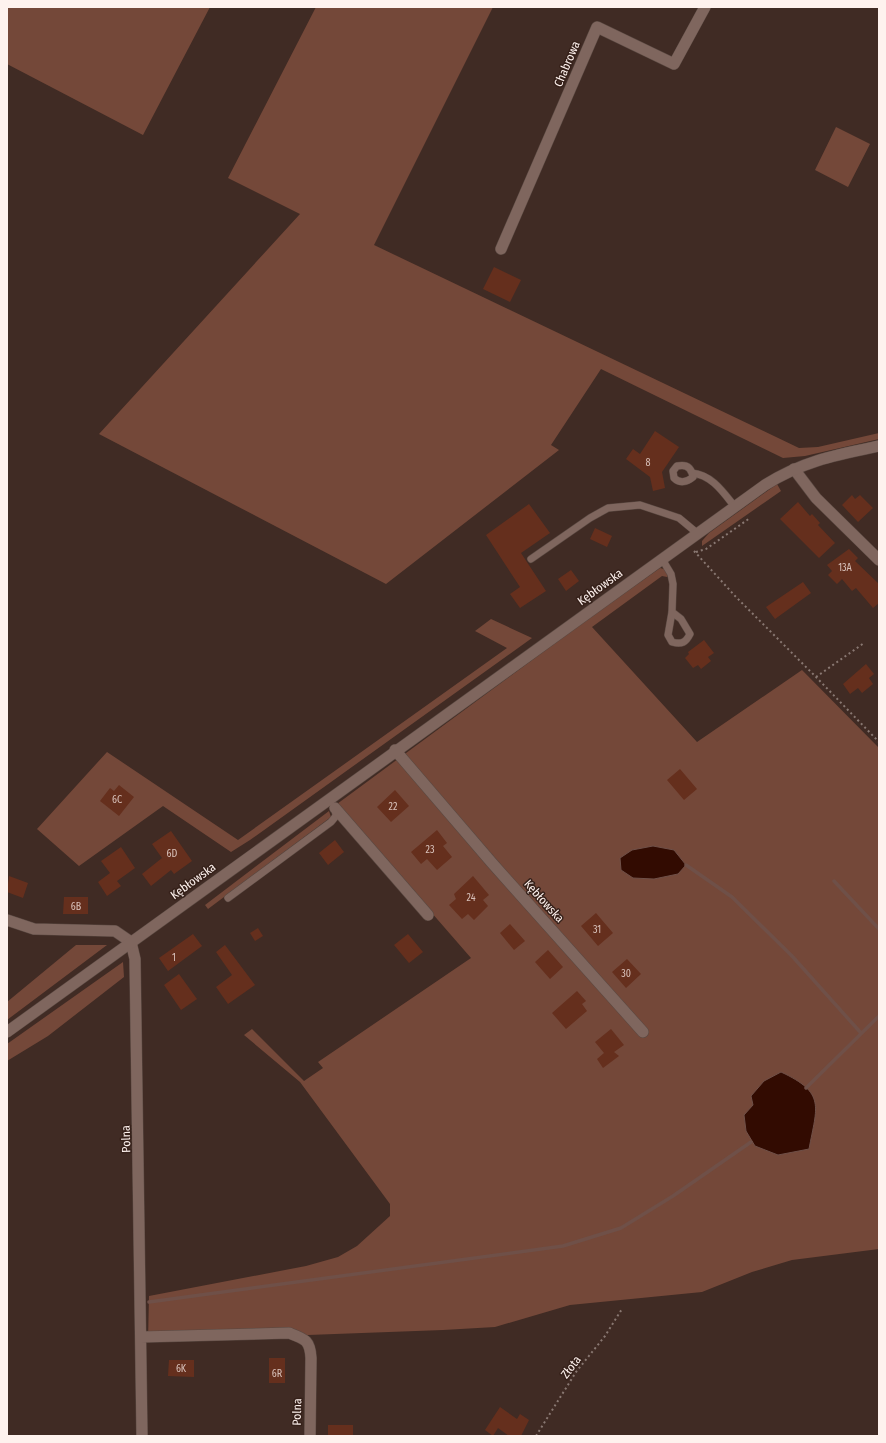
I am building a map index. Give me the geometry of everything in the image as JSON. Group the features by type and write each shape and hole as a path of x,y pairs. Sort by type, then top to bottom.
{"street":[{"name":"Chabrowa","path":"501,249 597,27 674,64 706,7"},
{"name":"Kębłowska","path":"7,1032 331,796 687,541 696,533 774,479 794,468 826,457 879,446"},
{"path":"794,468 816,498 879,560"},
{"name":"Kębłowska","path":"395,750 492,863 643,1032"},
{"path":"335,808 428,915"},
{"path":"7,920 34,929 115,932 132,942"},
{"name":"Polna","path":"132,942 135,959 138,1086 142,1436"},
{"name":"Polna","path":"141,1337 289,1333 302,1338 310,1348 311,1358 310,1436"}],"lane":[{"path":"692,473 711,479 735,507"},
{"path":"531,559 590,518 608,508 640,506 679,518 696,533"},
{"path":"662,559 672,574 672,612"},
{"path":"228,898 331,822 336,816 331,796"}],"path":[{"path":"695,553 706,549 750,518"},
{"path":"687,541 695,553 736,597 879,742"},
{"path":"816,677 864,643"},
{"name":"Złota","path":"536,1436 576,1372 605,1336 622,1310"}],"shaded area":[{"path":"7,7 210,7 143,135 7,64"},
{"path":"316,7 493,7 374,245 799,448 818,447 879,433 879,439 805,456 783,458 601,369 551,445 559,450 386,584 99,434 300,214 228,178"},
{"path":"836,127 870,144 848,187 815,170"},
{"path":"777,484 781,491 702,546 702,541 709,533"},
{"path":"660,568 664,569 670,575 667,577 662,576 592,627 697,742 802,670 879,748 879,1249 792,1260 752,1272 702,1292 570,1305 495,1327 148,1341 149,1296 306,1266 338,1257 357,1246 390,1216 390,1204 300,1082 244,1035 252,1029 304,1081 323,1068 318,1062 471,958 337,804 585,621"},
{"path":"491,619 532,638 250,840 231,852 163,806 79,866 37,829 107,752 238,840 507,648 475,631"},
{"path":"329,811 331,817 208,909 205,905"},
{"path":"653,846 674,850 686,865 678,874 654,879 633,878 621,870 620,858 632,850"},
{"path":"76,945 107,945 7,1020 7,1002"},
{"path":"123,962 124,977 48,1036 7,1061 7,1044"},
{"path":"781,1072 805,1087 812,1094 816,1111 809,1149 778,1155 755,1146 746,1131 744,1115 753,1105 751,1096 764,1081"}],"building":[{"path":"494,267 521,280 510,302 483,289"},
{"path":"655,431 679,447 662,472 665,488 653,491 650,477 626,459 633,449 640,454"},
{"path":"852,495 855,499 860,495 873,508 858,522 842,505"},
{"path":"798,502 810,516 812,514 820,523 818,525 835,543 819,558 780,519"},
{"path":"529,504 550,533 521,553 546,591 520,608 510,594 520,587 486,535"},
{"path":"595,528 612,536 607,547 590,539"},
{"path":"849,549 858,558 855,561 879,584 879,603 873,608 856,588 852,591 842,579 837,584 828,575 832,571 827,565"},
{"path":"571,570 579,581 566,591 558,579"},
{"path":"803,582 811,593 775,619 766,607"},
{"path":"704,640 714,653 708,657 711,661 701,669 698,665 693,668 685,658 689,654 688,652"},
{"path":"866,664 874,674 869,678 873,684 862,693 858,688 850,694 843,684"},
{"path":"680,769 697,789 684,800 667,780"},
{"path":"119,785 134,797 119,816 100,801 110,788 114,791"},
{"path":"395,790 409,806 391,822 377,807"},
{"path":"437,830 447,843 443,846 452,857 437,870 427,859 421,864 411,852"},
{"path":"171,831 192,861 174,874 171,870 151,886 142,874 162,858 152,844"},
{"path":"335,840 344,852 328,865 319,853"},
{"path":"121,847 135,868 117,881 121,886 107,896 98,882 110,873 101,861"},
{"path":"9,876 28,883 23,898 7,892"},
{"path":"473,876 489,895 483,900 488,906 474,920 468,914 462,919 449,905 456,899 454,894"},
{"path":"64,897 88,897 88,914 63,914"},
{"path":"596,913 613,933 598,946 581,926"},
{"path":"510,924 525,941 514,950 500,933"},
{"path":"258,928 263,936 255,941 250,933"},
{"path":"193,934 202,946 168,971 159,958"},
{"path":"408,934 423,952 409,963 394,945"},
{"path":"225,945 255,985 228,1004 216,987 232,975 216,952"},
{"path":"548,950 563,967 550,979 535,962"},
{"path":"627,959 641,974 626,988 612,972"},
{"path":"179,974 197,999 181,1010 164,985"},
{"path":"577,991 586,1001 582,1004 587,1011 566,1029 552,1013"},
{"path":"611,1029 624,1045 614,1052 619,1056 603,1068 597,1059 604,1053 595,1042"},
{"path":"269,1358 285,1358 285,1383 269,1383"},
{"path":"169,1360 194,1360 194,1377 168,1376"},
{"path":"500,1407 517,1419 520,1414 529,1420 521,1436 509,1436 498,1428 493,1436 485,1430"},
{"path":"328,1425 353,1425 353,1436 328,1436"}],"waterway":[{"path":"686,865 732,897 792,956 861,1033"},
{"path":"834,881 879,929"},
{"path":"806,1088 879,1016"},
{"path":"149,1302 563,1246 621,1228 673,1196 751,1142"}]}
